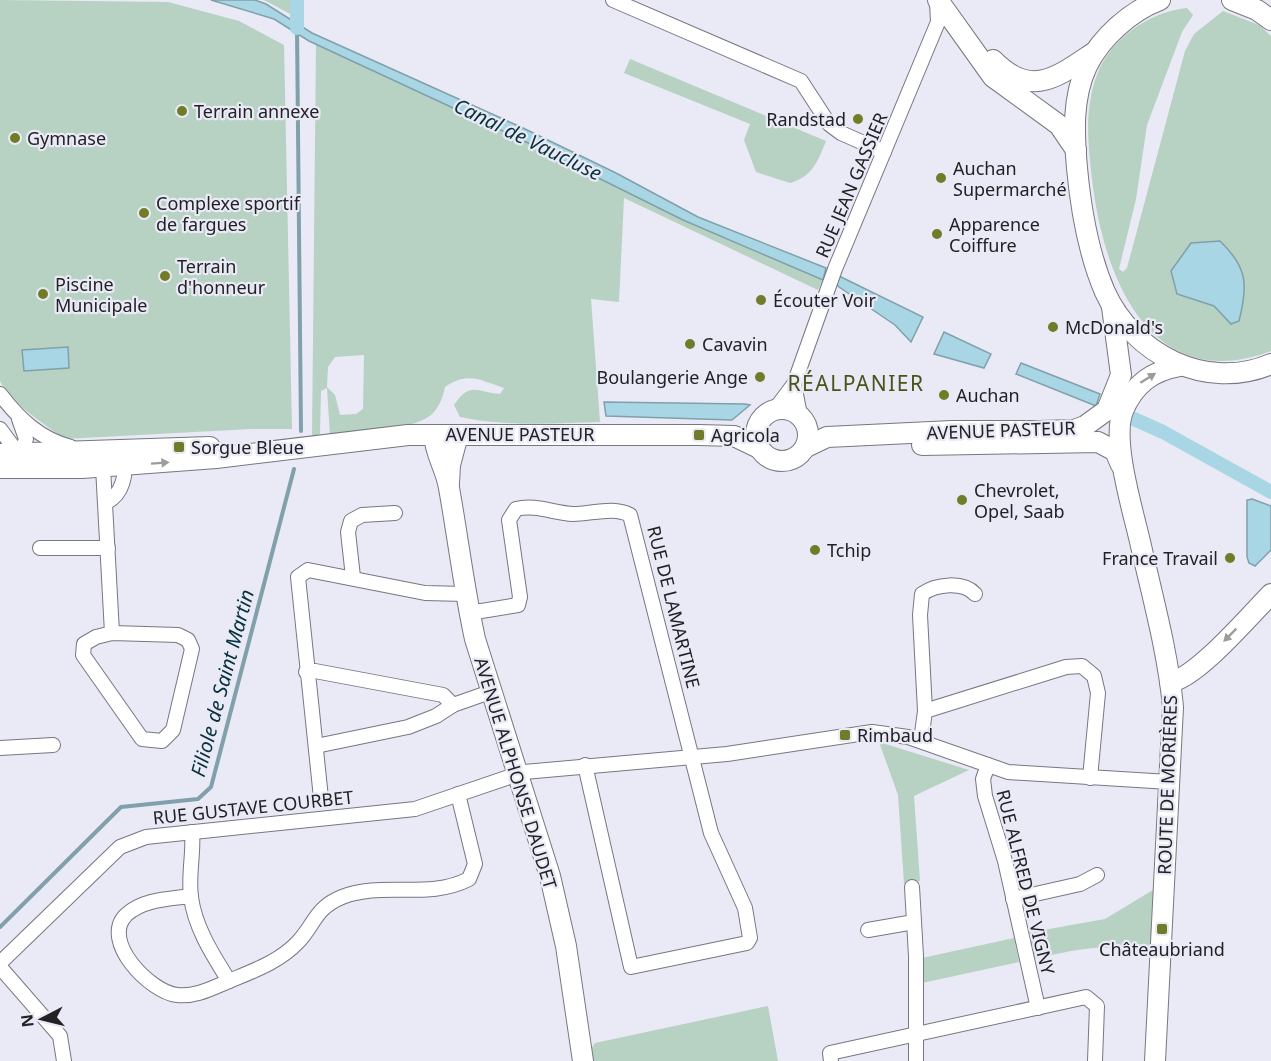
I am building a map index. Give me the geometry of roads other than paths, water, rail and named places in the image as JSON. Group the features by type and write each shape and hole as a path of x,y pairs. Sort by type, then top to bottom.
{"main road":[{"path":"937,0 993,76 1059,125 1076,150"},
{"path":"950,0 988,55 1000,67 1022,80 1048,81 1067,72 1095,51 1125,21 1160,0"},
{"path":"1232,0 1257,10 1271,20"},
{"path":"1095,51 1080,89 1075,119 1076,150 1088,239 1111,304 1148,347 1180,366 1225,374 1268,367"},
{"name":"AVENUE PASTEUR","path":"806,447 827,437 952,431 1052,431 1085,426 1107,410 1121,375 1111,304"},
{"name":"ROUTE DE MORIÈRES","path":"1155,1061 1173,707 1170,682 1124,472 1120,436 1122,412 1141,382 1159,371 1180,366"},
{"path":"803,420 808,439 806,447 798,456 786,461 772,459 759,448 756,432 758,424 762,417 776,408 793,410 827,437"},
{"name":"AVENUE PASTEUR","path":"1089,441 1122,412"},
{"name":"AVENUE PASTEUR","path":"734,436 758,424"},
{"name":"AVENUE PASTEUR","path":"15,454 267,454 388,436 434,435 734,436 759,448"},
{"name":"AVENUE ALPHONSE DAUDET","path":"434,435 435,446 448,485 467,604 490,692 556,903 572,982 583,1061"},
{"name":"AVENUE ALPHONSE DAUDET","path":"448,485 458,435"},
{"name":"AVENUE PASTEUR","path":"852,437 888,446 1042,445 1089,441 1110,447 1124,472"},
{"name":"AVENUE PASTEUR","path":"0,467 39,468 107,455"},
{"path":"1170,682 1179,681 1197,668 1271,594"}],"street":[{"path":"613,0 801,81 829,124 841,134 884,152"},
{"name":"RUE JEAN GASSIER","path":"776,408 794,384 814,322 928,47 939,17 937,0"},
{"name":"RUE JEAN GASSIER","path":"794,384 803,420"},
{"path":"0,394 19,418 40,435 57,443 107,455"},
{"path":"0,467 12,464 15,454 26,439 19,418"},
{"path":"0,429 15,454 39,468"},
{"path":"107,455 112,633"},
{"path":"107,455 119,492 107,502"},
{"name":"RUE DE LAMARTINE","path":"467,604 518,605 520,597 509,520 516,509 531,507 571,514 619,511 630,515 694,756"},
{"path":"353,577 348,532 351,521 362,515 395,513"},
{"path":"40,548 108,548"},
{"path":"321,798 306,672 298,577 302,572 308,570 353,577 467,604"},
{"path":"921,741 925,711 920,615 922,594 957,585 969,587 975,594"},
{"path":"112,633 178,635 188,640 192,649 173,730 162,741 142,739 83,655 84,644 96,637 112,633"},
{"path":"925,711 1066,667 1082,666 1094,676 1098,693 1090,778"},
{"path":"306,672 315,671 443,695 451,700 453,705"},
{"path":"316,746 408,727 436,716 453,705 490,692"},
{"name":"RUE GUSTAVE COURBET","path":"0,965 120,847 146,837 415,809 517,773 760,750 872,732 921,741 988,765 1029,775 1169,782"},
{"path":"0,748 53,745"},
{"path":"585,765 628,963 631,967 637,967 742,946 750,938 740,896 711,833 694,756"},
{"name":"RUE ALFRED DE VIGNY","path":"988,765 983,787 1005,861 1038,1008"},
{"path":"191,896 156,901 134,909 121,922 118,932 121,946 128,959 153,984 165,992 177,995 201,993 271,963 297,943 313,918 333,901 358,892 386,889 420,892 469,879 475,864 458,794"},
{"path":"192,832 191,896 202,935 230,981"},
{"path":"1013,899 1080,884 1097,876"},
{"path":"912,887 916,1061"},
{"path":"868,930 914,921"},
{"path":"0,965 60,1036 64,1061"},
{"path":"831,1061 830,1053 1086,997 1097,1006 1095,1061"}],"water":[{"path":"211,0 255,0 266,4 312,33 523,128 616,173 698,217 826,268 823,280 683,220 522,140 309,41 274,19"},
{"path":"1220,241 1236,260 1243,278 1244,297 1239,321 1231,324 1214,306 1177,294 1171,271 1191,243"},
{"path":"839,276 923,317 911,342 895,325 839,287 836,284"},
{"path":"944,332 991,354 984,368 934,354"},
{"path":"68,347 69,368 24,371 22,350"},
{"path":"1021,363 1100,394 1096,406 1016,374"},
{"path":"604,402 750,405 732,420 606,416"},
{"path":"1252,499 1271,506 1271,550 1255,566 1249,563 1247,557 1247,500"}],"waterway":[{"path":"297,0 297,28"},
{"name":"Filiole de Saint Martin","path":"297,29 301,431"},
{"name":"Canal de Vaucluse","path":"1134,419 1163,432 1271,492"},
{"name":"Filiole de Saint Martin","path":"0,927 121,807 198,799 211,787 294,469"}],"place":[{"name":"Terrain annexe","path":"182,111"},
{"name":"Randstad","path":"858,119"},
{"name":"Gymnase","path":"15,138"},
{"name":"Auchan Supermarché","path":"941,178"},
{"name":"Complexe sportif de fargues","path":"144,213"},
{"name":"Apparence Coiffure","path":"937,234"},
{"name":"Terrain d'honneur","path":"165,276"},
{"name":"Piscine Municipale","path":"43,294"},
{"name":"Écouter Voir","path":"761,300"},
{"name":"McDonald's","path":"1053,327"},
{"name":"Cavavin","path":"690,344"},
{"name":"Boulangerie Ange","path":"760,377"},
{"name":"Auchan","path":"944,395"},
{"name":"Agricola","path":"699,435"},
{"name":"Sorgue Bleue","path":"179,447"},
{"name":"Chevrolet, Opel, Saab","path":"962,500"},
{"name":"Tchip","path":"815,550"},
{"name":"France Travail","path":"1230,558"},
{"name":"Rimbaud","path":"845,735"},
{"name":"Châteaubriand","path":"1162,929"}],"district":[{"name":"RÉALPANIER","path":"856,383"}]}
